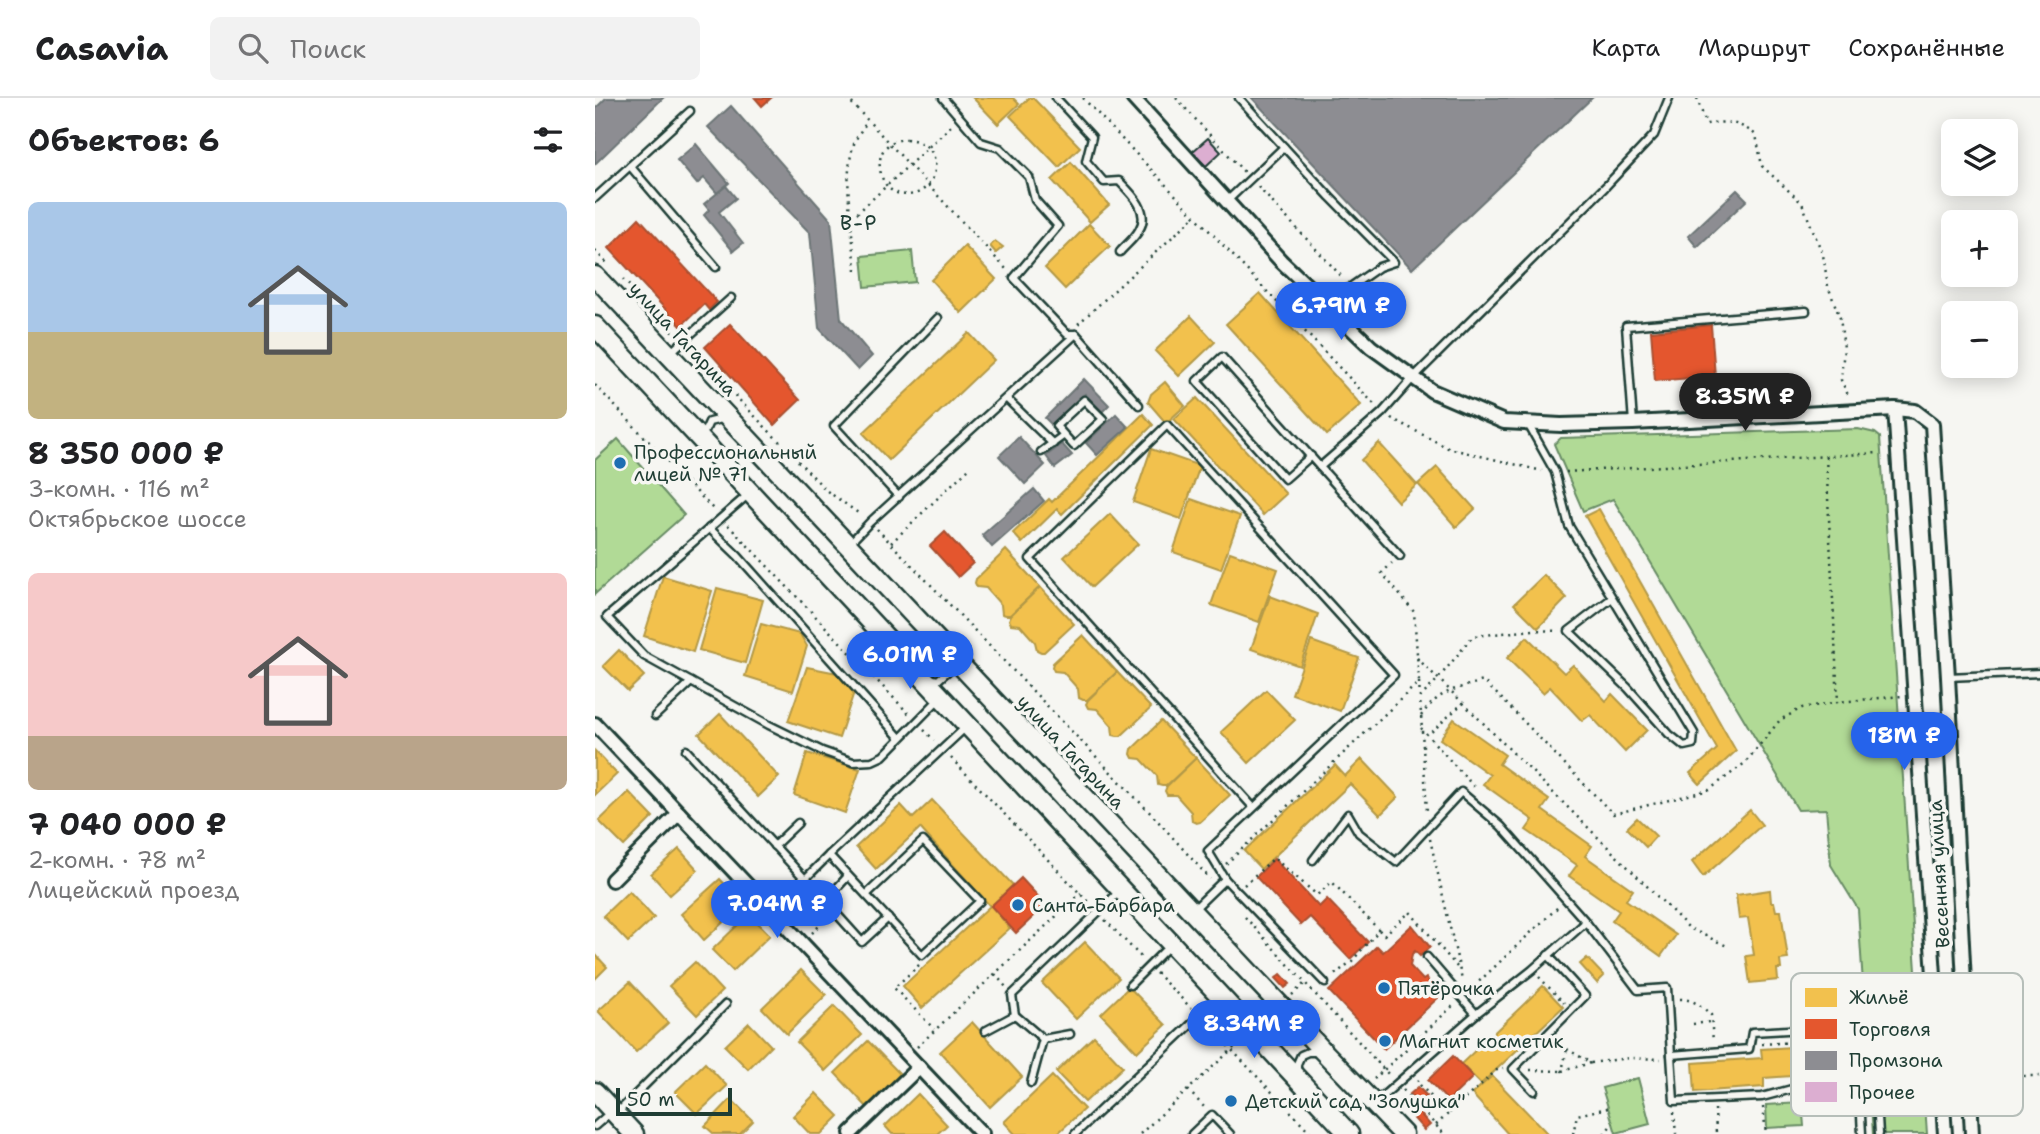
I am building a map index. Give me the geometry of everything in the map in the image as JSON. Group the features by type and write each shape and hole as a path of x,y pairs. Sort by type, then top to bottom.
{"street":[{"path":"1133,98 1282,261 1371,348 1432,391 1504,422 1561,425 1895,409"},
{"name":"улица Гагарина","path":"595,276 1403,1134"},
{"path":"595,326 1349,1134"},
{"name":"Весенняя улица","path":"1934,971 1895,409 1915,411 1932,424 1963,973"},
{"path":"595,724 982,1134"},
{"path":"612,880 679,813"},
{"path":"851,1133 919,1067"},
{"path":"595,1092 634,1134"},
{"name":"Весенняя улица","path":"1944,1116 1945,1134"},
{"name":"Весенняя улица","path":"1971,1116 1972,1134"}],"lane":[{"path":"943,98 981,142 1000,148 1029,177 1035,200 1058,226 1014,278 1067,334 1076,334 1139,405"},
{"path":"1056,98 1092,137 1086,161 1104,182 1119,181 1135,197 1143,214 1140,229 1120,252"},
{"path":"1239,98 1394,262 1380,267 1326,303"},
{"path":"1320,467 1382,413 1413,377 1606,186 1654,135 1669,98"},
{"path":"595,198 690,111"},
{"path":"1227,201 1283,147"},
{"path":"630,166 716,267"},
{"path":"669,354 731,298"},
{"path":"1633,422 1626,326 1806,311"},
{"path":"899,496 834,426 938,318"},
{"path":"848,545 1076,334"},
{"path":"1311,456 1285,479 1197,381 1222,357 1311,456 1400,556"},
{"path":"1007,399 1053,444"},
{"path":"1084,400 1103,419 1075,446 1064,435 1056,426 1084,400"},
{"path":"707,443 704,433 709,422 720,418 731,421"},
{"path":"1527,423 1555,472 1569,526 1694,733 1693,744 1684,746 1669,734 1628,688 1569,631 1612,598"},
{"path":"1253,807 1030,559 1167,425 1394,675 1208,851 1225,879 1325,983"},
{"path":"1041,452 1064,435"},
{"path":"751,491 607,617 644,656 769,725 822,751 853,762 872,761 883,756 942,696"},
{"path":"709,528 738,556 900,738"},
{"path":"924,677 938,680 948,671 950,654"},
{"path":"1948,677 2040,673"},
{"path":"655,716 691,682"},
{"path":"686,750 804,879 968,724"},
{"path":"1313,860 1348,814 1359,833 1396,862 1461,792 1501,825 1586,922 1638,990 1667,988 1674,1101 1762,1097 1791,1089"},
{"path":"774,846 798,823"},
{"path":"829,855 848,876 922,955 980,901 923,841 866,895"},
{"path":"848,876 825,901 862,942 888,918"},
{"path":"1192,911 1225,879"},
{"path":"1043,1040 1015,1015 1012,995 1122,889"},
{"path":"1374,1104 1586,922"},
{"path":"1130,985 1172,943"},
{"path":"1534,1091 1513,1069 1585,996 1548,956"},
{"path":"1427,957 1464,996 1476,1014"},
{"path":"1075,1134 1221,996"},
{"path":"595,1126 614,1112 726,1004"},
{"path":"985,1031 1015,1015"},
{"path":"1671,1058 1749,1049 1752,1032 1791,1030"},
{"path":"1043,1040 1070,1034"},
{"path":"1031,1083 1043,1040"},
{"path":"1297,1078 1297,1065 1301,1055 1323,1051"},
{"path":"1192,1134 1212,1115 1230,1134"},
{"path":"1861,1116 1862,1134"},
{"path":"1878,1116 1879,1134"}],"path":[{"path":"847,98 1014,278"},
{"path":"1083,98 1382,413 1448,448 1550,473 1878,453"},
{"path":"1176,98 1351,286"},
{"path":"1697,98 1706,124 1719,122 1742,125 1756,135 1762,166 1802,203 1823,255 1828,286 1840,318 1844,348 1841,380 1856,411"},
{"path":"852,218 960,118"},
{"path":"856,270 849,177 851,153 868,120"},
{"path":"917,139 934,155 934,179 924,189 910,194 897,193 886,186 881,174 881,158 884,148 890,144 894,141 917,139"},
{"path":"1067,334 1194,217"},
{"path":"595,251 613,269"},
{"path":"621,278 827,491 870,522 891,543 1157,820 1217,887"},
{"path":"595,385 1199,1017 1233,1048 1312,1134"},
{"path":"1826,457 1838,702"},
{"path":"891,543 969,468"},
{"path":"1420,698 1473,636 1534,630 1569,631"},
{"path":"1417,658 1689,928 1729,947"},
{"path":"1421,716 1433,700 1483,681 1613,814 1709,790 1745,763 1780,720 1803,708 1915,694"},
{"path":"1419,682 1428,827 1464,996"},
{"path":"1428,735 1463,703"},
{"path":"1236,891 1274,858 1317,895 1332,882 1384,935 1411,912 1459,969"},
{"path":"908,1056 1081,893"},
{"path":"1384,1069 1566,900"},
{"path":"801,943 835,911"},
{"path":"1244,916 1444,1134"},
{"path":"1325,983 1352,961 1379,930"},
{"path":"924,960 894,988 935,1030"},
{"path":"1532,970 1571,1010"},
{"path":"995,974 1012,995"},
{"path":"1667,998 1686,999 1701,1005 1711,1015 1714,1052"},
{"path":"1693,1024 1712,1022"},
{"path":"1758,1044 1791,1042"},
{"path":"1140,1134 1233,1048"},
{"path":"1562,1071 1567,1049 1591,1063"},
{"path":"1436,1125 1497,1070 1507,1067 1562,1071 1591,1063 1629,1058 1671,1058"},
{"path":"1427,1073 1417,1082 1448,1114"},
{"path":"1188,1090 1212,1115"},
{"path":"1762,1097 1766,1134"},
{"path":"1714,1100 1716,1134"},
{"path":"1674,1101 1676,1134"},
{"path":"1573,1134 1577,1115 1608,1108"},
{"path":"1604,1134 1613,1123"}],"green space":[{"path":"912,251 915,282 865,287 862,256"},
{"path":"1858,429 1880,437 1916,973 1862,973 1858,909 1831,865 1826,809 1798,810 1613,499 1583,511 1554,444 1561,438"},
{"name":"Профессиональный лицей № 71","path":"618,439 684,515 595,594 595,460"},
{"path":"1638,1078 1650,1124 1616,1133 1602,1088"},
{"path":"1791,1104 1791,1116 1803,1116 1804,1126 1767,1128 1766,1105"},
{"path":"1872,1116 1926,1116 1927,1134 1873,1134"}],"building: Жильё":[{"path":"973,98 1013,98 1019,104 998,124"},
{"path":"1029,98 1033,98 1080,147 1059,167 1010,116"},
{"path":"1071,162 1109,205 1090,222 1052,180"},
{"path":"1089,224 1110,246 1065,289 1045,268"},
{"path":"995,241 1003,247 996,253 990,246"},
{"path":"965,246 996,279 961,313 931,280"},
{"path":"1260,293 1361,405 1327,435 1226,324"},
{"path":"1191,316 1215,342 1179,376 1155,351"},
{"path":"969,333 994,360 889,460 863,433"},
{"path":"1165,382 1185,406 1166,423 1148,402 1151,394"},
{"path":"1197,398 1286,494 1263,515 1174,419"},
{"path":"1143,414 1153,425 1062,514 1057,509 1022,543 1013,533 1049,499 1052,502"},
{"path":"1379,443 1417,485 1398,502 1361,460"},
{"path":"1151,449 1200,466 1181,519 1133,502"},
{"path":"1437,467 1475,509 1456,527 1418,484"},
{"path":"1191,499 1240,516 1221,569 1173,552"},
{"path":"1599,509 1736,751 1700,784 1690,773 1717,749 1585,516"},
{"path":"1110,514 1138,544 1092,587 1064,557"},
{"path":"1006,550 1040,587 1010,615 1002,614 1001,605 986,588 977,587 975,583"},
{"path":"1230,552 1278,569 1259,622 1211,605"},
{"path":"1544,575 1567,598 1538,628 1514,604"},
{"path":"663,576 712,591 693,652 644,636"},
{"path":"1040,587 1074,624 1044,652 1037,650 1035,642 1020,625 1011,624 1009,620"},
{"path":"717,588 763,600 745,663 699,650"},
{"path":"1270,596 1318,614 1300,666 1251,649"},
{"path":"761,624 800,634 807,646 793,691 745,676"},
{"path":"1083,635 1117,672 1087,700 1079,698 1078,689 1063,672 1054,671 1052,667"},
{"path":"1527,637 1564,673 1573,665 1606,701 1612,694 1647,730 1625,752 1590,715 1582,721 1550,687 1543,693 1507,658"},
{"path":"1311,641 1359,658 1340,711 1292,694"},
{"path":"619,650 644,676 628,691 603,666"},
{"path":"807,667 837,673 855,689 839,738 788,721"},
{"path":"1117,672 1151,708 1121,736 1113,735 1112,726 1097,709 1088,708 1086,704"},
{"path":"1266,690 1295,720 1249,763 1221,732"},
{"path":"720,714 779,777 758,797 699,734"},
{"path":"1454,719 1505,755 1499,764 1549,800 1542,810 1592,846 1585,856 1633,890 1626,900 1676,935 1661,956 1612,921 1619,911 1569,876 1577,865 1526,830 1533,820 1483,784 1490,775 1440,739"},
{"path":"1161,721 1196,758 1166,786 1158,785 1157,776 1141,759 1133,758 1131,754 1132,749"},
{"path":"595,751 617,774 595,795"},
{"path":"807,753 860,769 845,813 794,795"},
{"path":"1196,758 1230,795 1196,823 1192,821 1191,812 1176,795 1167,795 1165,791"},
{"path":"1362,759 1398,797 1380,815 1350,784 1261,869 1244,851 1335,765 1345,776"},
{"path":"629,792 653,817 624,846 599,821"},
{"path":"932,800 1013,885 991,906 1010,928 922,1008 903,986 990,906 920,828 876,869 856,847 901,805 913,818"},
{"path":"1750,810 1762,825 1703,877 1692,862"},
{"path":"1637,818 1656,836 1646,847 1627,828"},
{"path":"679,849 698,870 670,895 651,874"},
{"path":"720,879 743,904 704,940 681,914"},
{"path":"1770,890 1771,902 1774,902 1776,911 1781,911 1788,959 1780,960 1778,980 1750,983 1746,956 1754,955 1748,918 1739,919 1736,895"},
{"path":"629,891 654,918 628,942 603,916"},
{"path":"749,914 770,935 733,971 712,950"},
{"path":"1085,942 1119,978 1076,1019 1042,983"},
{"path":"595,954 607,967 595,979"},
{"path":"1587,958 1604,976 1597,983 1580,964"},
{"path":"695,962 722,991 697,1015 669,986"},
{"path":"801,970 826,995 787,1034 762,1008"},
{"path":"630,982 668,1023 636,1052 598,1011"},
{"path":"1543,986 1563,1007 1481,1084 1461,1064"},
{"path":"1129,987 1166,1025 1137,1052 1101,1014"},
{"path":"834,1006 862,1035 825,1071 797,1042"},
{"path":"972,1022 1022,1077 990,1107 940,1052"},
{"path":"749,1023 771,1046 748,1069 725,1046"},
{"path":"1094,1036 1123,1067 1085,1102 1056,1072"},
{"path":"868,1041 901,1075 867,1107 835,1073"},
{"path":"1791,1047 1791,1076 1764,1078 1764,1087 1695,1092 1693,1063 1762,1058 1761,1049"},
{"path":"705,1063 727,1086 697,1114 675,1092"},
{"path":"1052,1076 1084,1109 1057,1134 1015,1134 1004,1122"},
{"path":"1492,1076 1548,1134 1508,1134 1472,1094"},
{"path":"816,1093 839,1116 821,1134 810,1134 793,1116"},
{"path":"918,1094 947,1125 937,1134 892,1134 885,1126"},
{"path":"731,1099 753,1121 740,1134 714,1134 705,1126"}],"building: Торговля":[{"path":"755,98 771,98 762,106"},
{"path":"639,218 717,302 709,310 704,304 681,326 609,248"},
{"path":"730,324 800,400 774,425 705,347"},
{"path":"1711,325 1715,376 1655,381 1651,331"},
{"path":"945,532 973,563 958,577 930,546"},
{"path":"1274,859 1319,907 1327,899 1368,942 1350,959 1310,917 1301,925 1256,877"},
{"name":"Санта-Барбара","path":"1021,878 1046,905 1016,933 991,906"},
{"name":"Пятёрочка","path":"1412,925 1430,947 1420,956 1415,951 1410,966 1423,980 1426,978 1441,995 1384,1049 1329,991 1377,946 1383,952"},
{"path":"1281,974 1290,984 1285,988 1276,978"},
{"path":"1453,1056 1473,1077 1448,1101 1428,1080"},
{"path":"1418,1087 1427,1096 1419,1103 1410,1094"},
{"path":"1416,1109 1430,1125 1424,1130 1410,1114"}],"building: Промзона":[{"path":"606,98 663,98 595,164 595,109"},
{"path":"1252,98 1592,98 1412,269"},
{"path":"731,106 831,220 841,319 872,356 858,370 819,328 810,233 708,127"},
{"path":"696,144 729,183 717,193 704,178 697,184 677,160"},
{"path":"726,186 736,198 719,212 743,243 733,251 704,215 709,210 704,204"},
{"path":"1737,190 1747,200 1697,247 1688,236"},
{"path":"1084,379 1109,405 1102,412 1085,394 1053,426 1045,418"},
{"path":"1116,414 1128,427 1097,455 1086,443"},
{"path":"1019,437 1045,465 1025,484 999,456"},
{"path":"1062,444 1072,455 1055,468 1046,456"},
{"path":"1034,489 1044,501 992,547 982,535"}],"building: Прочее":[{"path":"1208,138 1221,152 1206,166 1192,152"}],"place":[{"name":"Профессиональный лицей № 71","path":"620,463"},
{"name":"Санта-Барбара","path":"1018,905"},
{"name":"Пятёрочка","path":"1384,988"},
{"name":"Магнит косметик","path":"1385,1041"},
{"name":"Детский сад \"Золушка\"","path":"1231,1101"}],"district":[{"name":"В-Р","path":"859,223"}]}
